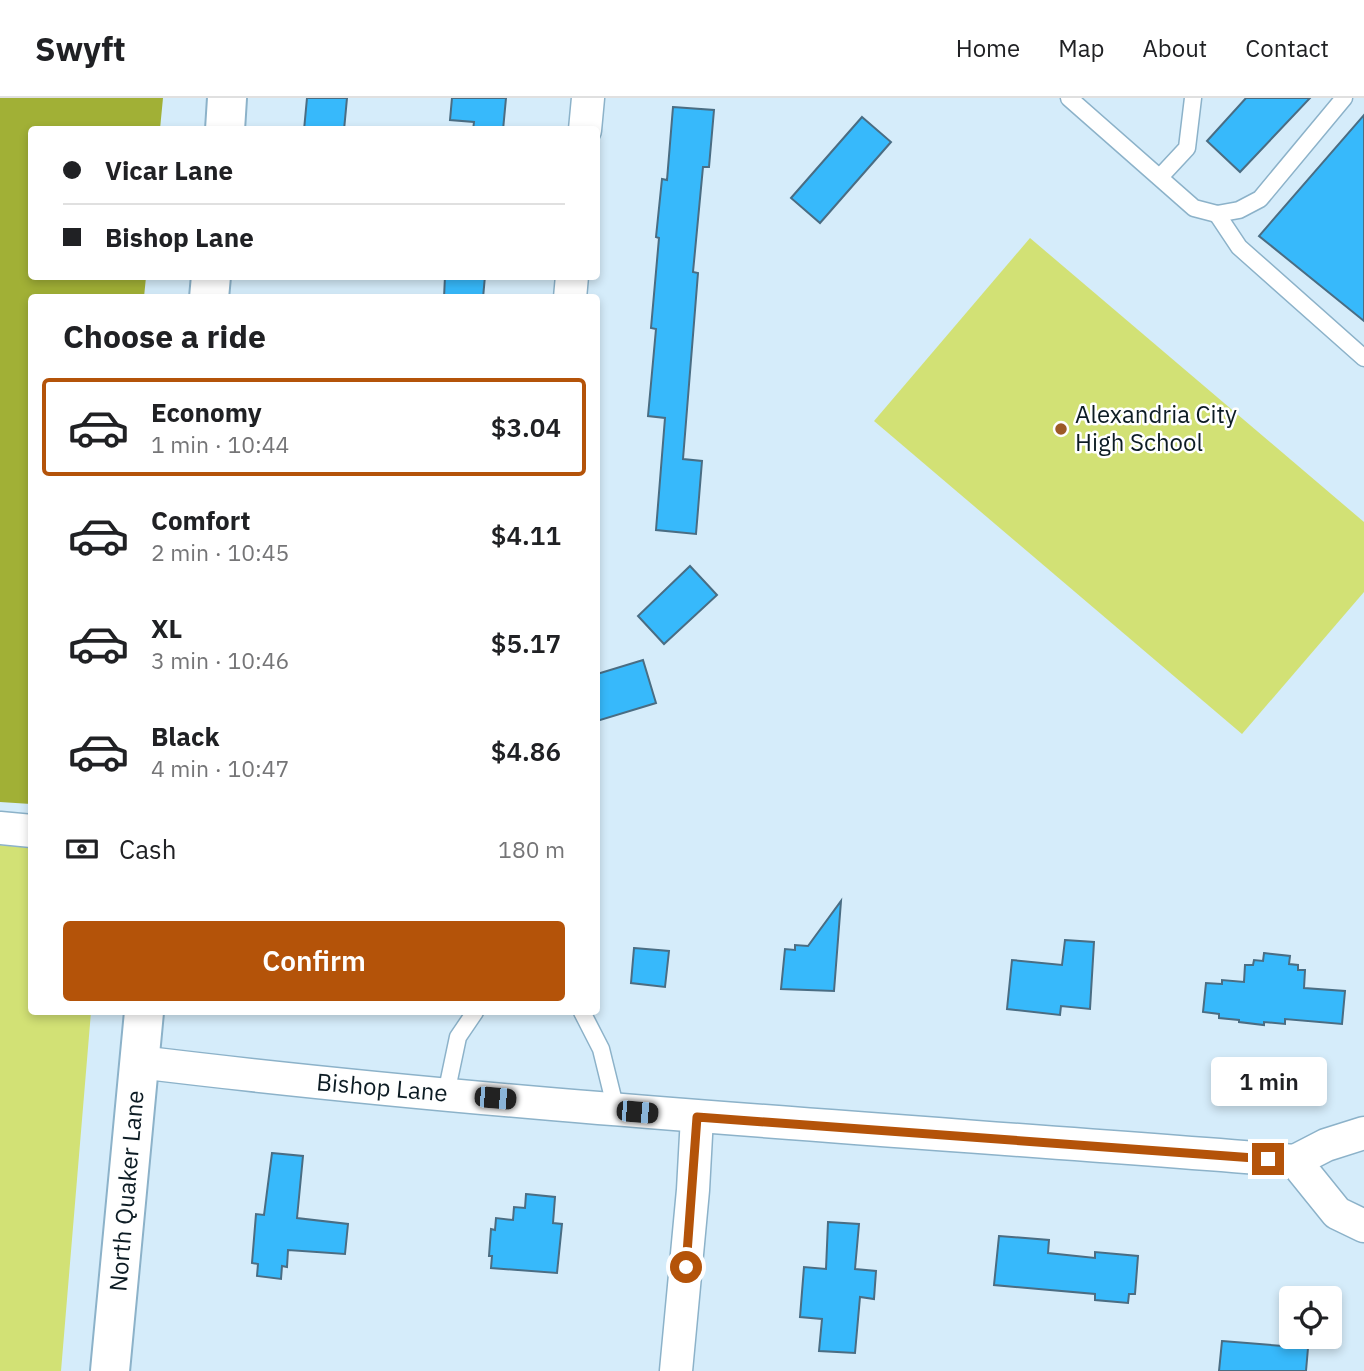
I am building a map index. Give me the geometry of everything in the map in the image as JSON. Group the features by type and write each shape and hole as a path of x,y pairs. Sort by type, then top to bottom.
{"main road":[{"path":"225,126 228,98"},
{"name":"North Quaker Lane","path":"110,1371 144,1015"}],"street":[{"path":"585,126 588,98"},
{"path":"0,828 28,831"},
{"name":"Bishop Lane","path":"139,1062 697,1117 1296,1161"},
{"path":"676,1371 697,1117"},
{"path":"1364,1133 1326,1145 1296,1161 1337,1213 1364,1226"}],"lane":[{"path":"1069,98 1194,208 1217,214 1239,210 1260,199 1344,98"},
{"path":"1160,177 1187,148 1193,98"},
{"path":"1217,214 1239,247 1364,358"},
{"path":"446,1094 458,1037 473,1015"},
{"path":"584,1015 601,1049 617,1110"}],"green space":[{"path":"0,98 163,98 160,126 28,126 28,280 146,280 144,294 28,294 28,804 0,802"},
{"path":"1030,238 1364,522 1364,592 1242,734 874,421"},
{"path":"0,845 28,848 28,1015 91,1015 61,1371 0,1371"}],"building":[{"path":"307,98 347,98 344,126 304,126"},
{"path":"452,98 506,98 503,126 474,126 474,122 450,120"},
{"path":"1246,98 1310,98 1240,172 1207,141"},
{"path":"673,107 714,110 709,167 703,167 693,272 698,273 683,459 702,461 696,534 656,530 665,418 648,416 656,329 651,328 659,238 656,237 662,179 667,180"},
{"path":"1364,115 1364,321 1259,236"},
{"path":"862,117 891,142 820,223 791,198"},
{"path":"445,280 485,280 483,294 444,294"},
{"path":"690,566 717,595 664,644 638,616"},
{"path":"643,660 656,703 600,720 600,673"},
{"path":"841,901 834,991 781,989 785,949 795,950 795,945 808,946"},
{"path":"1065,940 1094,942 1090,1009 1061,1006 1060,1015 1007,1009 1012,960 1062,965"},
{"path":"634,948 669,951 665,987 631,983"},
{"path":"1264,953 1290,956 1289,964 1298,965 1298,970 1305,970 1304,988 1345,991 1342,1024 1285,1019 1285,1024 1264,1022 1264,1025 1219,1018 1219,1014 1203,1012 1206,983 1222,984 1222,980 1244,982 1245,965 1253,965 1254,960 1263,961"},
{"path":"272,1153 303,1156 297,1218 348,1224 345,1254 288,1250 287,1267 282,1266 281,1279 257,1276 258,1264 252,1263 256,1214 264,1215"},
{"path":"526,1194 555,1197 553,1223 562,1224 557,1273 491,1268 491,1229 495,1230 496,1218 513,1220 514,1207 525,1208"},
{"path":"828,1222 859,1224 855,1269 876,1271 874,1299 860,1297 855,1353 819,1351 822,1319 800,1317 804,1267 826,1269"},
{"path":"999,1236 1049,1240 1048,1253 1095,1258 1095,1252 1138,1256 1135,1294 1129,1294 1128,1303 1095,1300 1095,1294 994,1285"},
{"path":"1222,1341 1279,1346 1279,1349 1308,1349 1306,1371 1219,1371"}],"place":[{"name":"Alexandria City High School","path":"1061,429"}],"route":[{"path":"686,1267 697,1117 1268,1159"}]}
